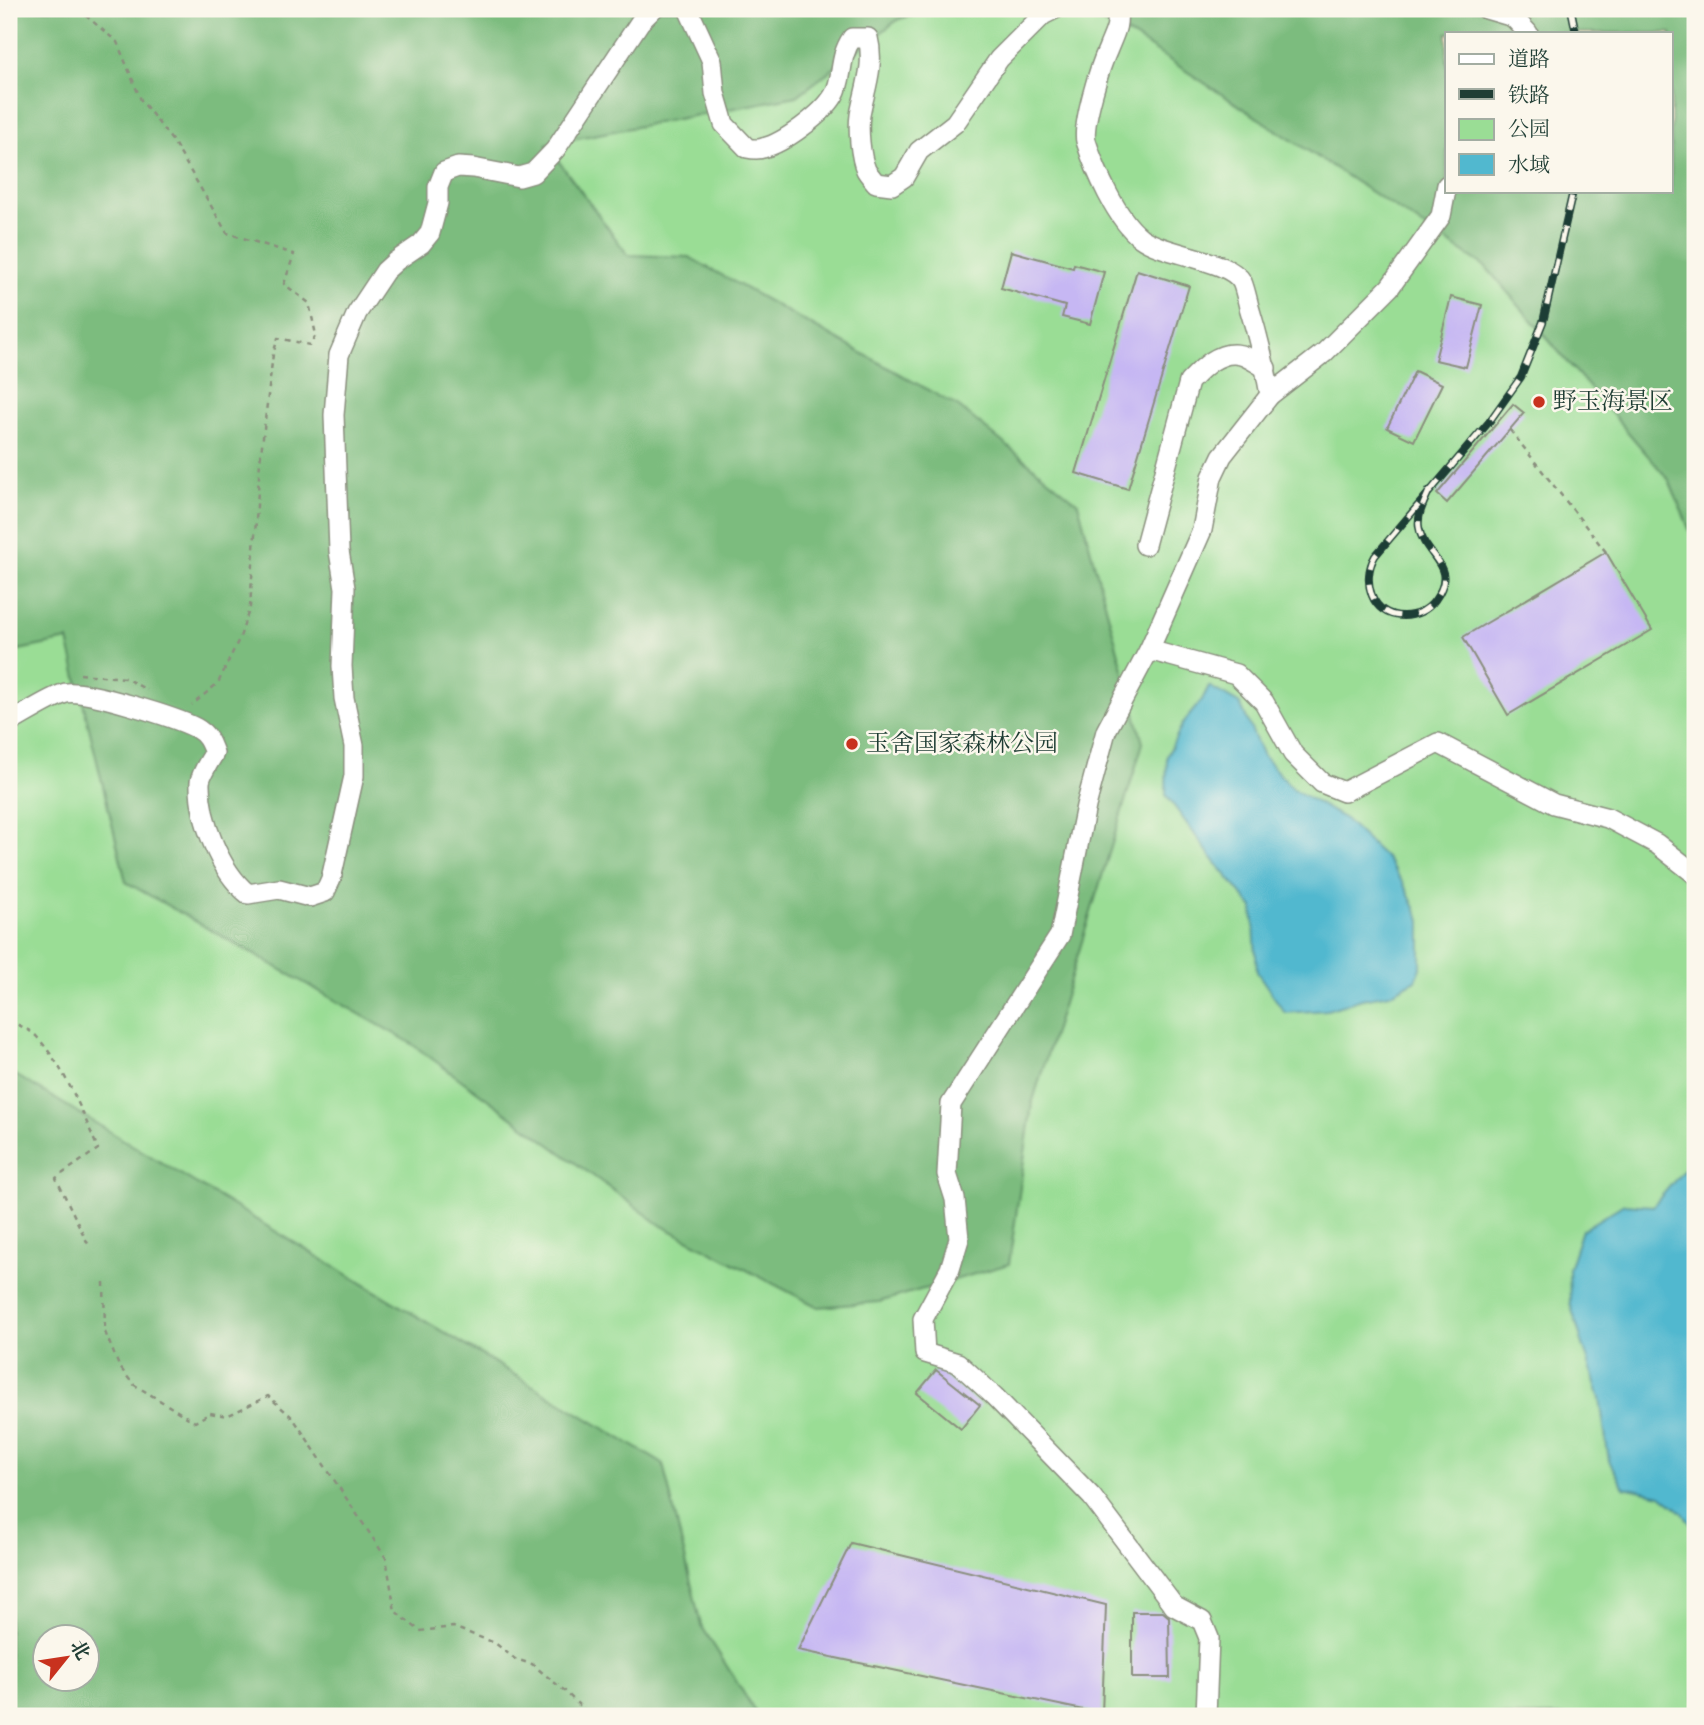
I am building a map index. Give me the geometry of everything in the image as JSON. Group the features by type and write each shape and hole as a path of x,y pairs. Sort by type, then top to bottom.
{"street":[{"path":"9,723 66,693 81,692 198,729 209,738 214,753 200,780 206,828 235,884 248,894 279,888 310,897 325,892 331,879 354,776 354,746 344,698 342,666 345,588 339,551 334,415 340,355 345,341 357,313 385,271 421,244 430,233 443,172 458,167 519,177 533,173 555,150 640,22 653,9"},
{"path":"688,9 712,61 715,93 724,124 747,148 762,149 776,143 801,127 825,106 835,94 844,50 852,38 868,38 872,53 860,117 862,154 866,170 876,183 892,185 904,177 919,151 955,123 999,59 1043,15 1055,9"},
{"path":"1117,9 1116,34 1108,49 1085,123 1085,138 1097,170 1120,214 1140,238 1168,252 1183,254 1228,270 1241,280 1266,368 1270,395"},
{"path":"1486,9 1513,17 1527,32"},
{"path":"1206,1716 1209,1638 1202,1621 1174,1606 1092,1497 994,1396 958,1363 925,1353 923,1319 950,1269 959,1239 954,1199 947,1174 951,1104 1060,935 1086,806 1106,731 1149,650 1202,530 1212,477 1222,456 1270,395 1324,353 1390,287 1441,216 1446,192"},
{"path":"1145,545 1189,382 1203,366 1220,357 1239,354 1266,368"},
{"path":"1149,650 1236,674 1264,702 1293,754 1322,783 1344,792 1438,743 1554,804 1608,818 1657,844 1695,874"}],"path":[{"path":"78,9 117,42 141,100 174,143 226,233 294,254 284,284 309,303 316,335 310,345 278,338 273,354 260,462 250,607 218,683 194,706 182,704"},
{"path":"1510,430 1606,552"},
{"path":"70,677 82,674 124,678 148,690"},
{"path":"9,1020 36,1035 63,1075 98,1149 56,1178 90,1248"},
{"path":"104,1282 105,1332 119,1366 133,1384 195,1422 210,1413 227,1416 268,1396 293,1418 386,1558 395,1611 420,1631 453,1627 495,1643 514,1659 532,1664 590,1716"}],"green space":[{"name":"玉舍国家森林公园","path":"9,9 1695,9 1695,1716 620,1716 9,1297"},
{"path":"9,9 938,9 899,19 797,96 546,144 628,255 689,257 959,407 1078,503 1143,743 1032,1104 1009,1264 879,1302 818,1307 662,1226 409,1042 126,882 68,640 9,652"},
{"path":"1070,9 1695,9 1695,543 1669,480 1486,267 1134,37"},
{"path":"9,1071 663,1464 701,1625 758,1716 9,1716"}],"water":[{"path":"1209,686 1240,704 1263,756 1293,789 1345,819 1386,858 1403,883 1421,920 1421,968 1416,980 1390,994 1327,1010 1285,1013 1257,972 1253,908 1166,795 1167,756 1183,723 1202,700"},
{"path":"1695,1149 1695,1530 1682,1512 1661,1495 1624,1487 1609,1461 1600,1399 1570,1303 1569,1269 1582,1230 1624,1204 1653,1206 1688,1165"}],"building":[{"path":"1011,251 1073,268 1074,264 1104,272 1090,324 1062,317 1065,306 1001,288"},
{"path":"1137,270 1189,286 1128,489 1076,473"},
{"path":"1451,297 1482,305 1466,367 1435,360"},
{"path":"1415,371 1442,384 1414,441 1387,428"},
{"path":"1513,404 1524,413 1447,503 1437,494"},
{"path":"1606,552 1652,630 1508,715 1463,637"},
{"path":"936,1370 980,1405 961,1429 917,1393"},
{"path":"851,1543 1106,1605 1102,1714 798,1650"},
{"path":"1132,1612 1163,1612 1169,1617 1170,1678 1132,1678"}],"railway":[{"path":"1571,9 1576,32"},
{"path":"1428,494 1489,422 1521,377 1543,322 1573,192"},
{"path":"1428,494 1420,514 1419,527 1422,537 1442,569 1442,588 1432,604 1421,612 1408,616 1392,614 1383,610 1372,595 1369,586 1371,565 1375,556 1428,494"}],"place":[{"name":"野玉海景区","path":"1539,402"},
{"name":"玉舍国家森林公园","path":"852,744"}]}
